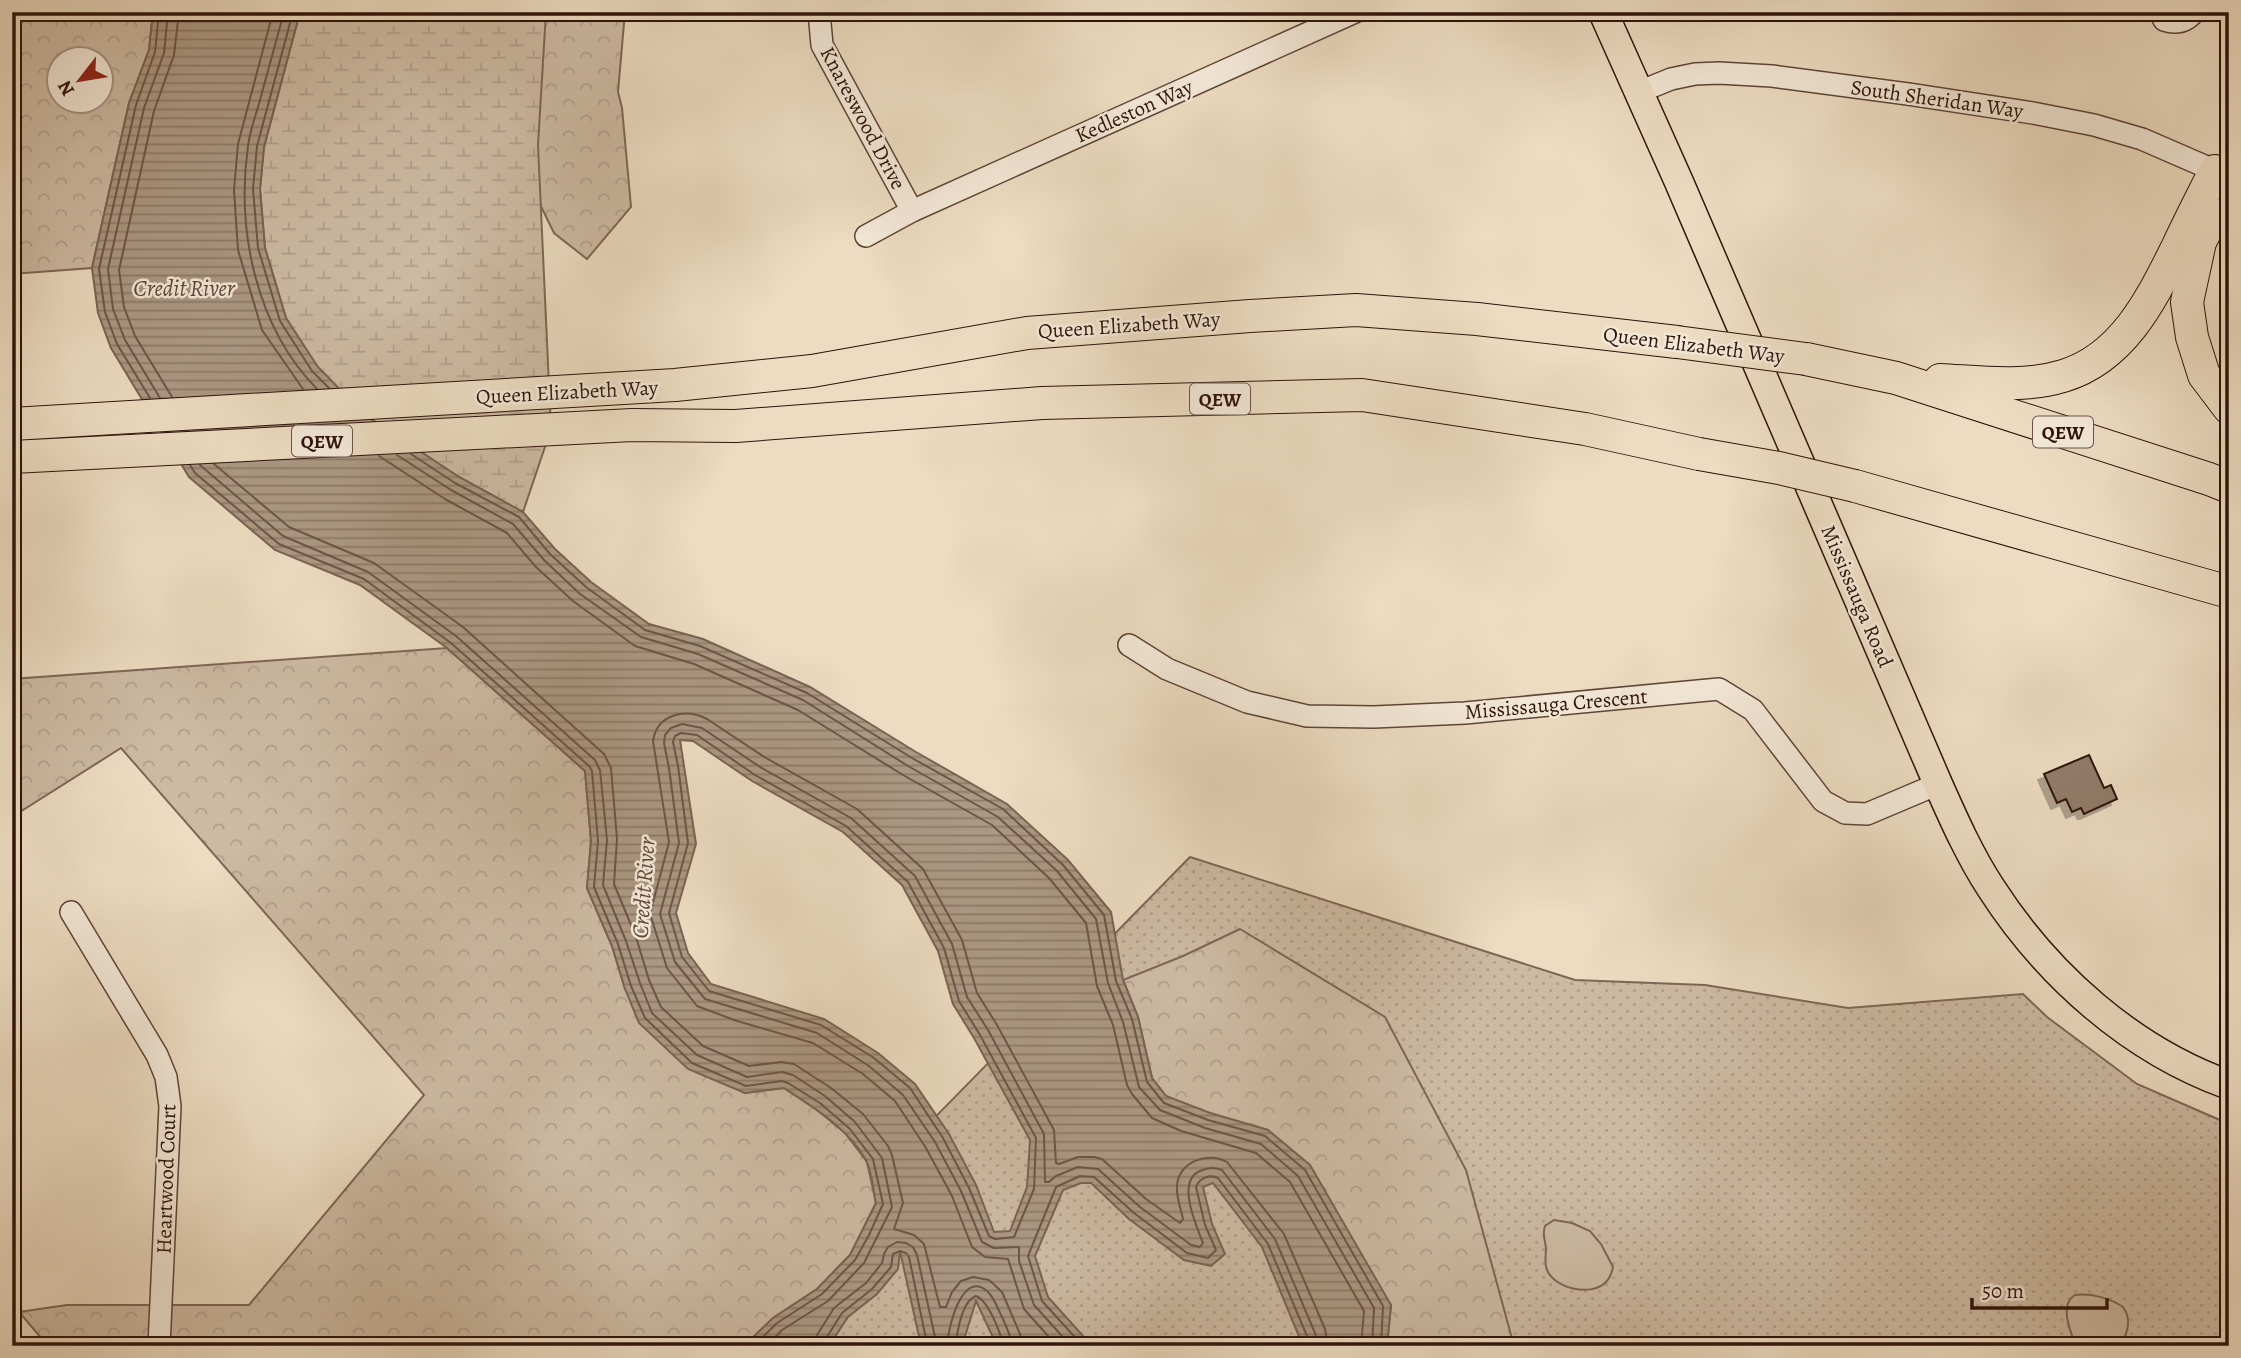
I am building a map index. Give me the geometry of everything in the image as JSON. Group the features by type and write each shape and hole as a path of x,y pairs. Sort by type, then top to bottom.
{"highway":[{"path":"1896,378 2034,382 2064,376 2096,361 2125,336 2149,303 2224,177"},
{"path":"2224,177 2200,242 2187,302 2192,337 2204,375 2229,408"},
{"name":"Queen Elizabeth Way","path":"12,424 629,388 812,371 1027,333 1356,310 1477,319 1806,359 1896,378 2229,487"},
{"name":"Queen Elizabeth Way","path":"12,457 632,425 736,426 1042,403 1363,396 1585,429 1855,485 2229,592"},
{"path":"2058,542 2229,612"}],"main road":[{"name":"Mississauga Road","path":"1604,12 1938,784 1962,837 1991,888 2019,927 2057,971 2098,1010 2147,1046 2229,1085"}],"street":[{"name":"Knareswood Drive","path":"819,12 822,45 912,211 866,236"},
{"name":"Kedleston Way","path":"912,211 1355,12"},
{"path":"2160,12 2164,20 2174,23 2188,19 2194,12"},
{"name":"South Sheridan Way","path":"1639,92 1671,79 1719,73 1772,76 1908,94 2094,125 2142,139 2224,177"},
{"name":"Mississauga Crescent","path":"1129,645 1167,669 1247,702 1307,716 1374,717 1465,713 1719,689 1753,710 1823,801 1845,813 1867,814 1938,784"},
{"name":"Heartwood Court","path":"71,912 157,1055 166,1077 170,1106 159,1346"}],"green space":[{"path":"12,12 153,12 149,50 129,103 92,268 12,274"},
{"path":"300,12 546,12 538,145 551,429 523,512 459,477 365,415 317,367 286,318 265,248 260,189 264,147"},
{"path":"535,12 625,12 618,92 622,108 631,207 587,259 554,233 533,190"},
{"path":"447,648 585,771 591,841 587,888 612,946 625,989 745,1093 784,1088 845,1133 867,1162 876,1203 850,1255 817,1289 773,1318 744,1346 48,1346 19,1312 67,1305 249,1305 424,1095 121,748 12,817 12,679"},
{"path":"1190,857 1575,980 1705,985 1848,1008 2023,994 2047,1017 2137,1084 2229,1124 2229,1346 644,1346 806,1249"},
{"path":"1240,929 1385,1017 1466,1170 1514,1346 1387,1346 1391,1305 1268,1130 1189,1107 1166,1096 1152,1078 1138,1017 1123,980"},
{"path":"1554,1220 1572,1223 1590,1231 1601,1244 1613,1267 1611,1275 1600,1287 1574,1289 1551,1277 1546,1265 1544,1232 1545,1226"},
{"path":"2075,1295 2100,1297 2123,1307 2128,1326 2120,1346 2076,1346 2067,1312 2070,1299"}],"water":[{"name":"Credit River","path":"153,12 300,12 264,147 260,189 265,248 286,318 318,367 365,415 459,477 523,512 555,549 591,582 649,624 703,639 810,687 1007,804 1068,860 1111,912 1123,980 1138,1017 1152,1078 1166,1096 1210,1113 1268,1130 1310,1165 1391,1305 1387,1346 1303,1346 1262,1247 1213,1183 1203,1187 1212,1224 1225,1254 1211,1266 1184,1260 1129,1219 1091,1183 1081,1183 1063,1190 1035,1256 1048,1297 1092,1346 997,1346 976,1301 962,1346 918,1346 920,1341 900,1251 898,1269 877,1294 848,1317 829,1346 744,1346 773,1318 817,1289 850,1255 876,1203 866,1160 840,1128 784,1088 745,1093 688,1069 639,1023 612,946 587,888 591,841 585,771 447,648 360,585 275,550 189,477 111,348 98,313 92,268 129,103 149,50","holes":["680,740 693,741 752,781 843,832 902,885 938,951 953,1004 1030,1140 1027,1187 1010,1231 994,1232 976,1185 949,1134 915,1084 878,1053 824,1019 711,984 688,953 676,913 696,844"]}],"building":[{"path":"2089,755 2104,788 2111,785 2117,799 2084,814 2081,808 2072,812 2066,799 2057,803 2044,774"}]}
